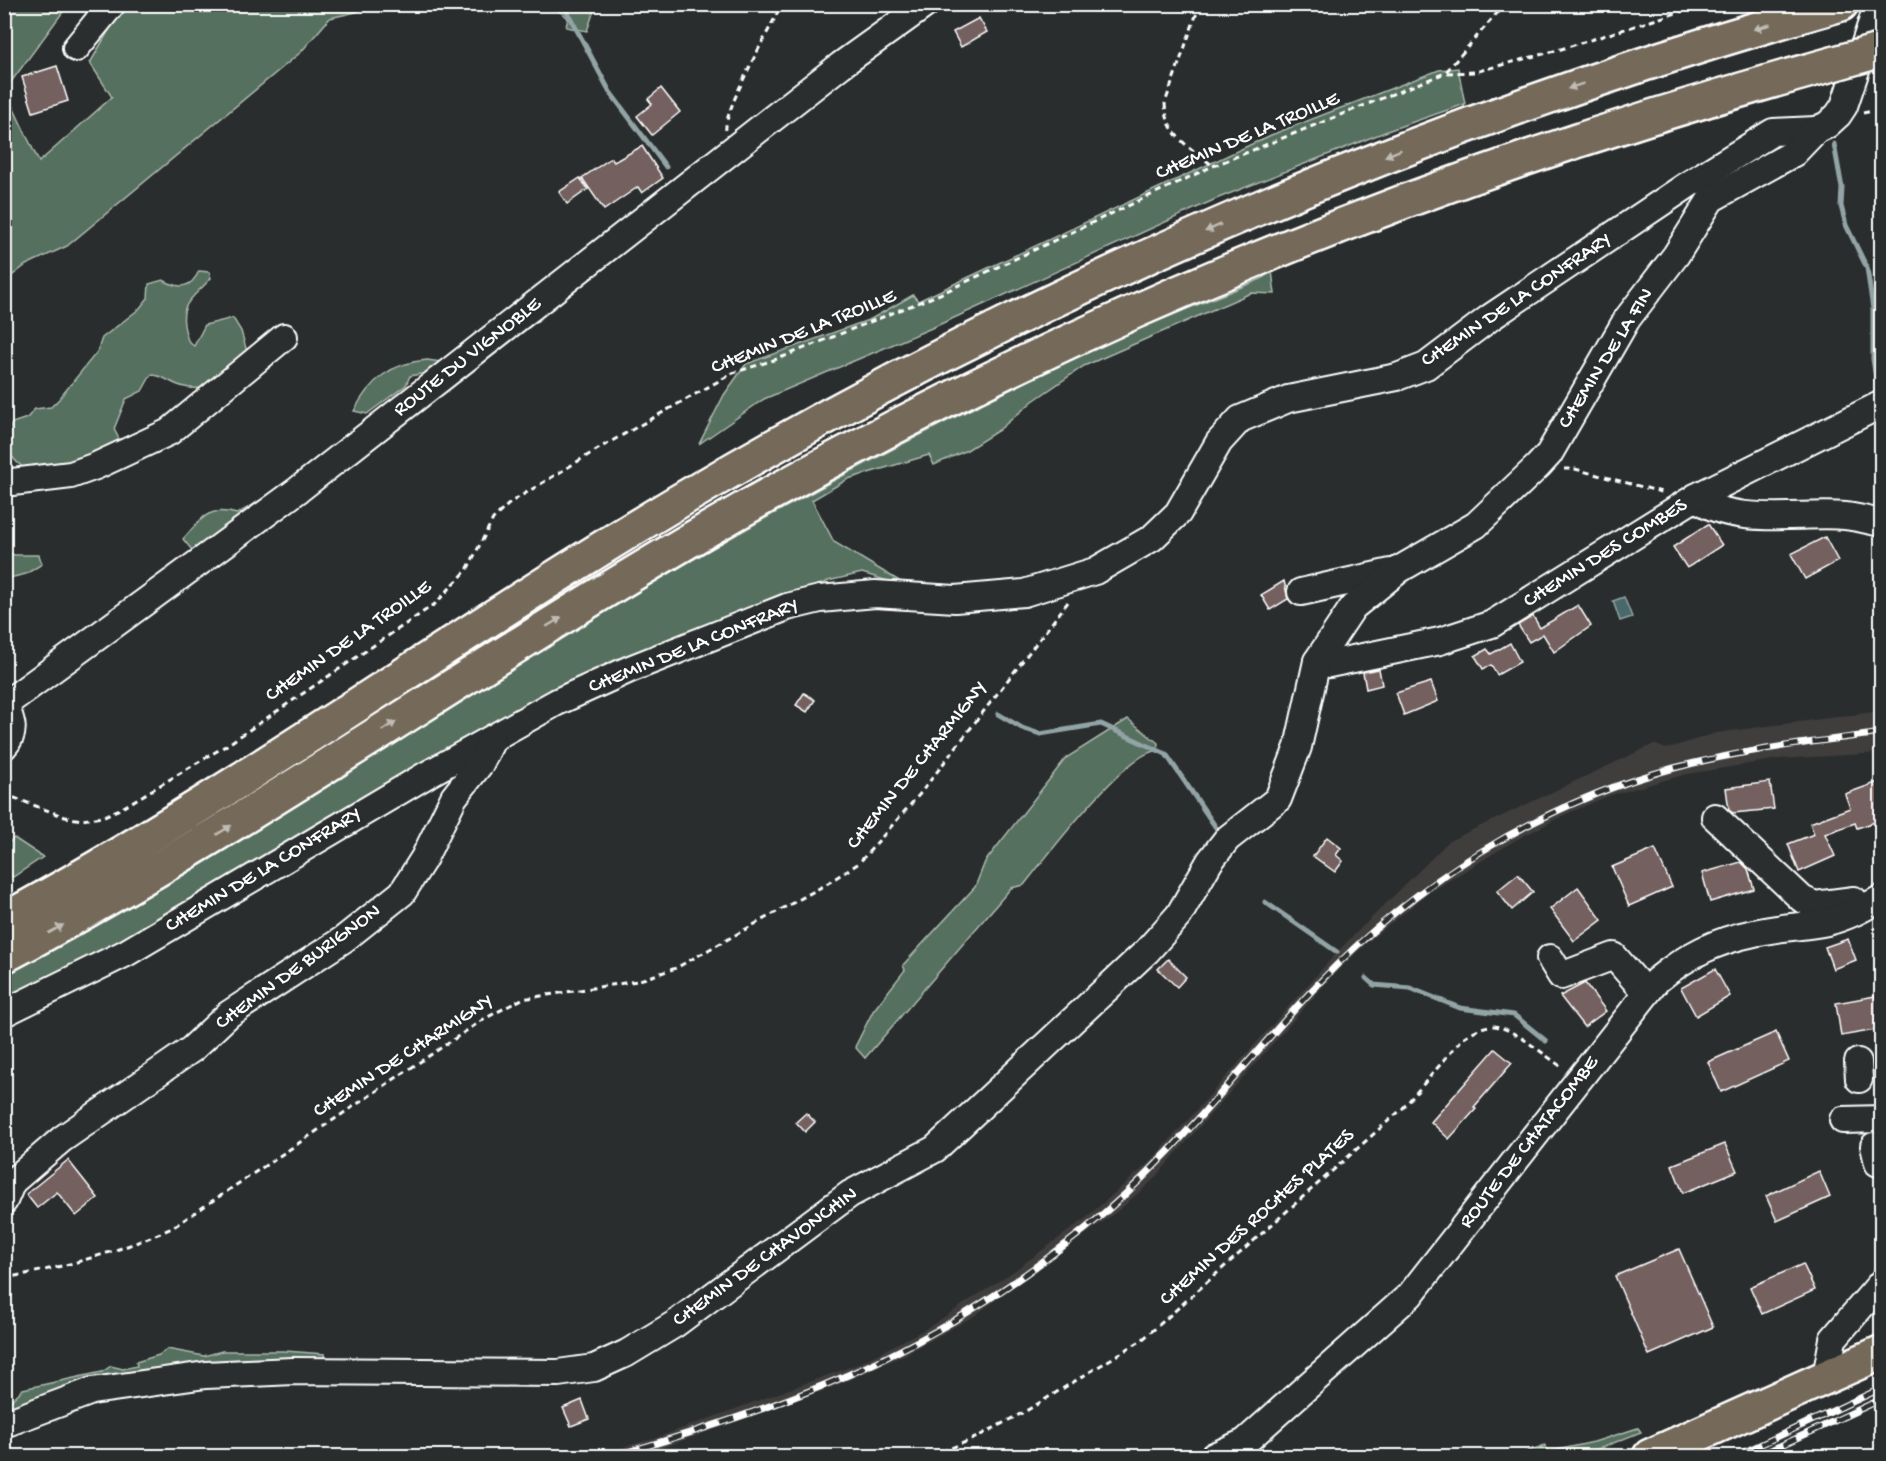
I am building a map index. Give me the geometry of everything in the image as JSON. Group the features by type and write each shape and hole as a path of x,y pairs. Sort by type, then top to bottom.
{"main road":[{"path":"4,920 153,835 490,618 689,495 849,404 993,330 1180,242 1408,147 1658,59 1840,5"},
{"path":"4,956 177,859 512,648 706,530 939,405 1096,330 1332,229 1585,138 1881,50"},
{"path":"1650,1456 1881,1352"}],"street":[{"path":"76,48 112,4"},
{"name":"ROUTE DU VIGNOBLE","path":"7,699 298,490 841,65 927,4"},
{"name":"CHEMIN DE LA FIN","path":"1317,661 1353,607 1400,569 1476,525 1549,454 1627,319 1676,255 1711,199 1794,153 1816,130 1827,125 1844,106 1878,4"},
{"name":"CHEMIN DE LA CONFRARY","path":"4,1013 126,953 365,810 557,702 630,669 787,608 820,599 875,594 955,599 1024,593 1095,571 1152,538 1178,513 1218,442 1240,418 1288,399 1397,377 1426,366 1491,317 1669,197 1773,132 1816,130"},
{"path":"4,483 71,475 96,466 169,432 284,337"},
{"name":"CHEMIN DES COMBES","path":"1317,661 1329,664 1440,641 1492,624 1696,497 1881,404"},
{"path":"1696,497 1708,507 1739,513 1846,516 1881,523"},
{"path":"1301,592 1400,569"},
{"name":"CHEMIN DE CHAVONCHIN","path":"4,1424 92,1391 206,1376 292,1371 558,1373 594,1368 627,1353 675,1324 850,1194 935,1149 1147,951 1179,915 1210,861 1227,839 1278,799 1290,775 1298,747 1317,661"},
{"path":"4,746 10,740 13,725 7,699"},
{"name":"CHEMIN DE BURIGNON","path":"4,1201 12,1182 62,1139 192,1049 229,1014 344,939 402,893 424,858 454,797 480,764 492,740"},
{"path":"1715,817 1803,899 1815,905 1881,897"},
{"name":"ROUTE DE CHATACOMBE","path":"1214,1456 1252,1436 1410,1295 1657,980 1686,957 1719,943 1754,933 1828,922 1857,912 1881,897"},
{"path":"1550,958 1561,976 1614,956 1646,993"},
{"path":"1843,1120 1881,1119"},
{"path":"1826,1377 1833,1339 1881,1282"}],"path":[{"path":"734,151 727,141 725,125 782,4"},
{"path":"1200,4 1166,103 1166,117 1174,134 1213,166"},
{"name":"CHEMIN DE LA TROILLE","path":"4,794 65,817 82,820 102,817 122,808 227,745 435,604 467,570 493,519 511,502 603,446 733,373 780,358 940,294 1213,166 1445,72 1506,4"},
{"path":"1445,72 1475,72 1538,56 1705,4"},
{"path":"1575,469 1666,493"},
{"name":"CHEMIN DE CHARMIGNY","path":"4,1278 49,1270 129,1247 172,1228 484,1019 522,999 637,981 676,968 825,885 859,862 919,795 1068,602 1076,578"},
{"name":"CHEMIN DES ROCHES PLATES","path":"932,1456 974,1439 1026,1411 1142,1340 1403,1108 1464,1037 1477,1030 1494,1026 1512,1033 1579,1079"}],"shaded area":[{"path":"1881,711 1881,753 1779,759 1687,774 1608,796 1564,815 1514,841 1427,894 1370,940 1333,975 1152,1181 1119,1210 974,1316 906,1354 833,1387 639,1456 591,1456 656,1438 858,1364 929,1327 1014,1271 1086,1218 1152,1160 1338,951 1449,841 1654,744 1666,749 1716,733"}],"green space":[{"path":"4,5 68,5 5,90 39,162 112,97 90,63 116,18 91,5 368,5 356,12 330,18 301,52 67,246 26,265 5,281"},
{"path":"529,5 596,5 587,31 566,27 568,18 552,6 536,10"},
{"path":"1458,68 1465,104 1390,130 1216,199 934,327 764,399 699,444 724,395 746,364 871,319 913,295 918,301 1271,135 1439,70"},
{"path":"199,271 209,272 211,278 192,297 185,308 183,315 188,341 194,346 205,325 233,318 241,331 248,355 217,382 200,388 178,385 162,377 151,375 142,391 126,399 114,429 121,443 106,462 24,468 18,463 5,442 12,423 27,418 35,409 51,407 59,399 97,352 102,338 139,309 148,298 149,284 163,280 184,286 196,277"},
{"path":"1272,271 1275,294 1251,293 1084,366 1033,401 999,430 967,450 934,465 929,455 848,479 812,500 834,542 911,588 862,573 828,581 793,598 696,634 168,923 5,1007 5,974 79,935 224,850 644,588 774,514 973,408 1108,343 1261,279"},
{"path":"427,360 442,362 431,372 410,376 406,385 367,414 354,411 367,390 383,375 403,365"},
{"path":"278,490 196,555 183,539 206,516 219,512 237,514"},
{"path":"5,551 14,555 39,555 42,564 26,574 5,579"},
{"path":"1128,719 1158,743 1157,751 1143,755 1107,786 1024,885 1011,888 865,1058 855,1047 873,1011 905,970 903,965 975,887 985,862 1066,758"},
{"path":"14,838 43,857 13,877 5,869 4,847"},
{"path":"167,1349 204,1356 222,1351 285,1351 325,1354 321,1367 231,1370 5,1420 5,1406 23,1389 102,1372 111,1366 123,1369 137,1366 136,1362 159,1355"},
{"path":"1638,1428 1641,1432 1581,1456 1515,1456 1545,1445 1548,1452 1594,1442"}],"water":[{"path":"1624,597 1632,617 1620,621 1613,601"}],"building":[{"path":"979,18 987,32 961,47 953,32"},
{"path":"57,66 68,101 33,112 22,77"},
{"path":"661,88 680,112 652,135 637,116 652,104 648,99"},
{"path":"642,146 663,178 642,193 638,187 604,210 582,178 611,158 614,162"},
{"path":"580,178 588,189 567,204 559,192"},
{"path":"1708,524 1722,545 1687,568 1673,547"},
{"path":"1825,537 1838,561 1805,579 1791,554"},
{"path":"1284,581 1288,599 1270,610 1261,595"},
{"path":"1578,605 1591,626 1554,652 1543,634 1529,642 1518,625 1533,616 1540,628"},
{"path":"1510,643 1520,662 1497,675 1491,665 1483,669 1475,656 1487,649 1491,654"},
{"path":"1379,669 1382,685 1366,689 1363,672"},
{"path":"1431,682 1438,701 1404,715 1396,693"},
{"path":"804,693 815,700 807,712 796,705"},
{"path":"1881,781 1881,820 1857,828 1855,823 1825,834 1835,856 1799,872 1788,844 1814,834 1810,823 1850,808 1845,794"},
{"path":"1770,782 1774,809 1733,813 1729,810 1726,788"},
{"path":"1327,837 1341,848 1336,855 1343,861 1335,872 1313,856"},
{"path":"1655,849 1672,887 1629,906 1612,867"},
{"path":"1741,862 1748,869 1754,889 1710,902 1702,873"},
{"path":"1518,874 1533,892 1512,910 1497,891"},
{"path":"1578,887 1602,920 1574,941 1550,909"},
{"path":"1848,939 1856,960 1833,969 1825,947"},
{"path":"1168,959 1186,977 1177,987 1158,969"},
{"path":"1715,969 1730,996 1696,1016 1681,988"},
{"path":"1585,983 1606,1011 1584,1027 1560,996"},
{"path":"1881,995 1881,1029 1841,1036 1836,1003"},
{"path":"1776,1032 1789,1061 1721,1092 1708,1062"},
{"path":"1495,1049 1512,1063 1449,1139 1431,1122"},
{"path":"806,1113 815,1122 805,1132 796,1122"},
{"path":"1725,1144 1737,1171 1683,1193 1672,1165"},
{"path":"68,1160 98,1198 76,1216 57,1192 37,1208 26,1194"},
{"path":"1819,1171 1830,1197 1777,1221 1766,1196"},
{"path":"1679,1249 1713,1327 1649,1355 1615,1276"},
{"path":"1803,1264 1815,1290 1762,1314 1750,1287"},
{"path":"582,1400 589,1419 571,1426 563,1408"}],"waterway":[{"path":"563,4 610,92 666,167"},
{"path":"1834,144 1842,188 1841,206 1846,225 1867,268 1873,309 1873,359 1879,398"},
{"path":"998,714 1022,728 1040,734 1101,724 1166,754 1219,832"},
{"path":"1265,902 1337,952"},
{"path":"1366,978 1374,985 1410,988 1460,1008 1514,1015 1546,1041"}],"railway":[{"path":"614,1456 751,1413 851,1374 936,1331 1013,1283 1085,1229 1148,1172 1206,1111 1289,1015 1356,947 1395,912 1481,852 1574,803 1674,768 1751,751 1882,733"},
{"path":"1736,1456 1882,1388"},
{"path":"1758,1456 1882,1399"}]}
